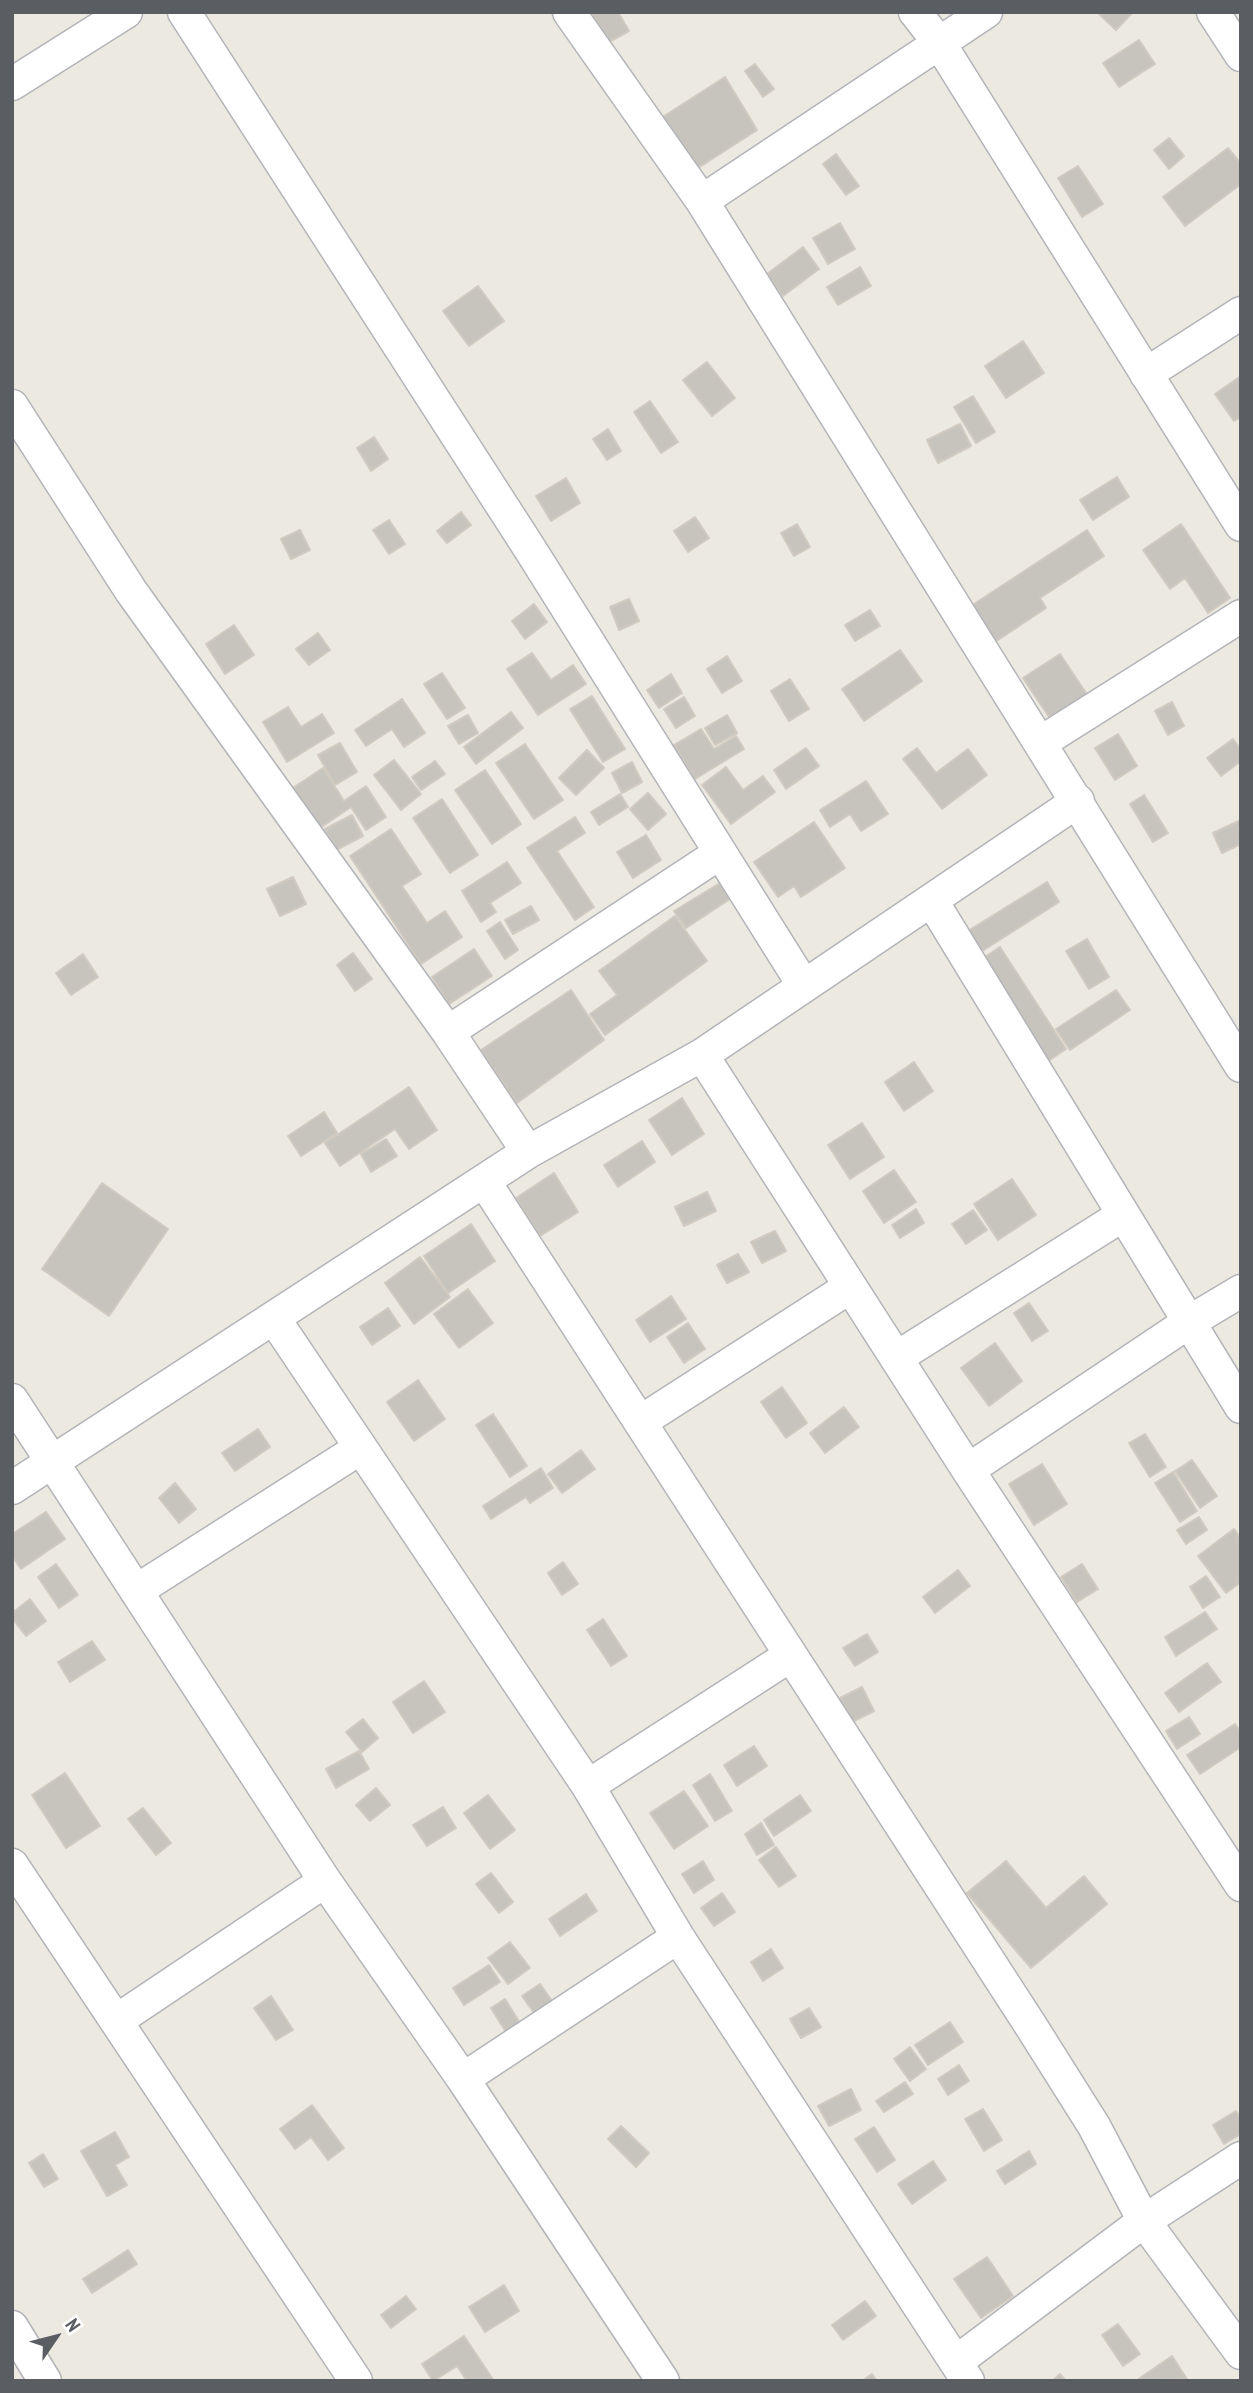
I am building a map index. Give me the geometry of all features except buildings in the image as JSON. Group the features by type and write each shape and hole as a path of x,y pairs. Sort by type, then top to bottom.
{"street":[{"path":"12,84 126,12"},
{"path":"184,12 530,549 804,986"},
{"path":"569,12 702,201 1241,1066"},
{"path":"915,12 940,44 1241,525"},
{"path":"702,201 986,12"},
{"path":"1213,12 1241,55"},
{"path":"1146,374 1241,313"},
{"path":"12,406 131,590 448,1032 528,1152"},
{"path":"1040,743 1241,616"},
{"path":"12,1488 275,1320 528,1152 702,1055 1078,801"},
{"path":"448,1032 720,853"},
{"path":"932,901 1241,1408"},
{"path":"702,1055 968,1470 1241,1885"},
{"path":"484,1181 1080,2104 1144,2221 1241,2353"},
{"path":"896,1358 1123,1215"},
{"path":"640,1422 850,1287"},
{"path":"968,1470 1188,1322 1241,1291"},
{"path":"275,1320 359,1449 588,1786 678,1937 962,2372 1144,2221 1241,2158"},
{"path":"12,1400 325,1881 463,2079 663,2381"},
{"path":"136,1591 359,1449"},
{"path":"588,1786 791,1656"},
{"path":"12,1865 22,1900 116,2021 356,2381"},
{"path":"116,2021 325,1881"},
{"path":"463,2079 678,1937"},
{"path":"12,2327 45,2381"}]}
